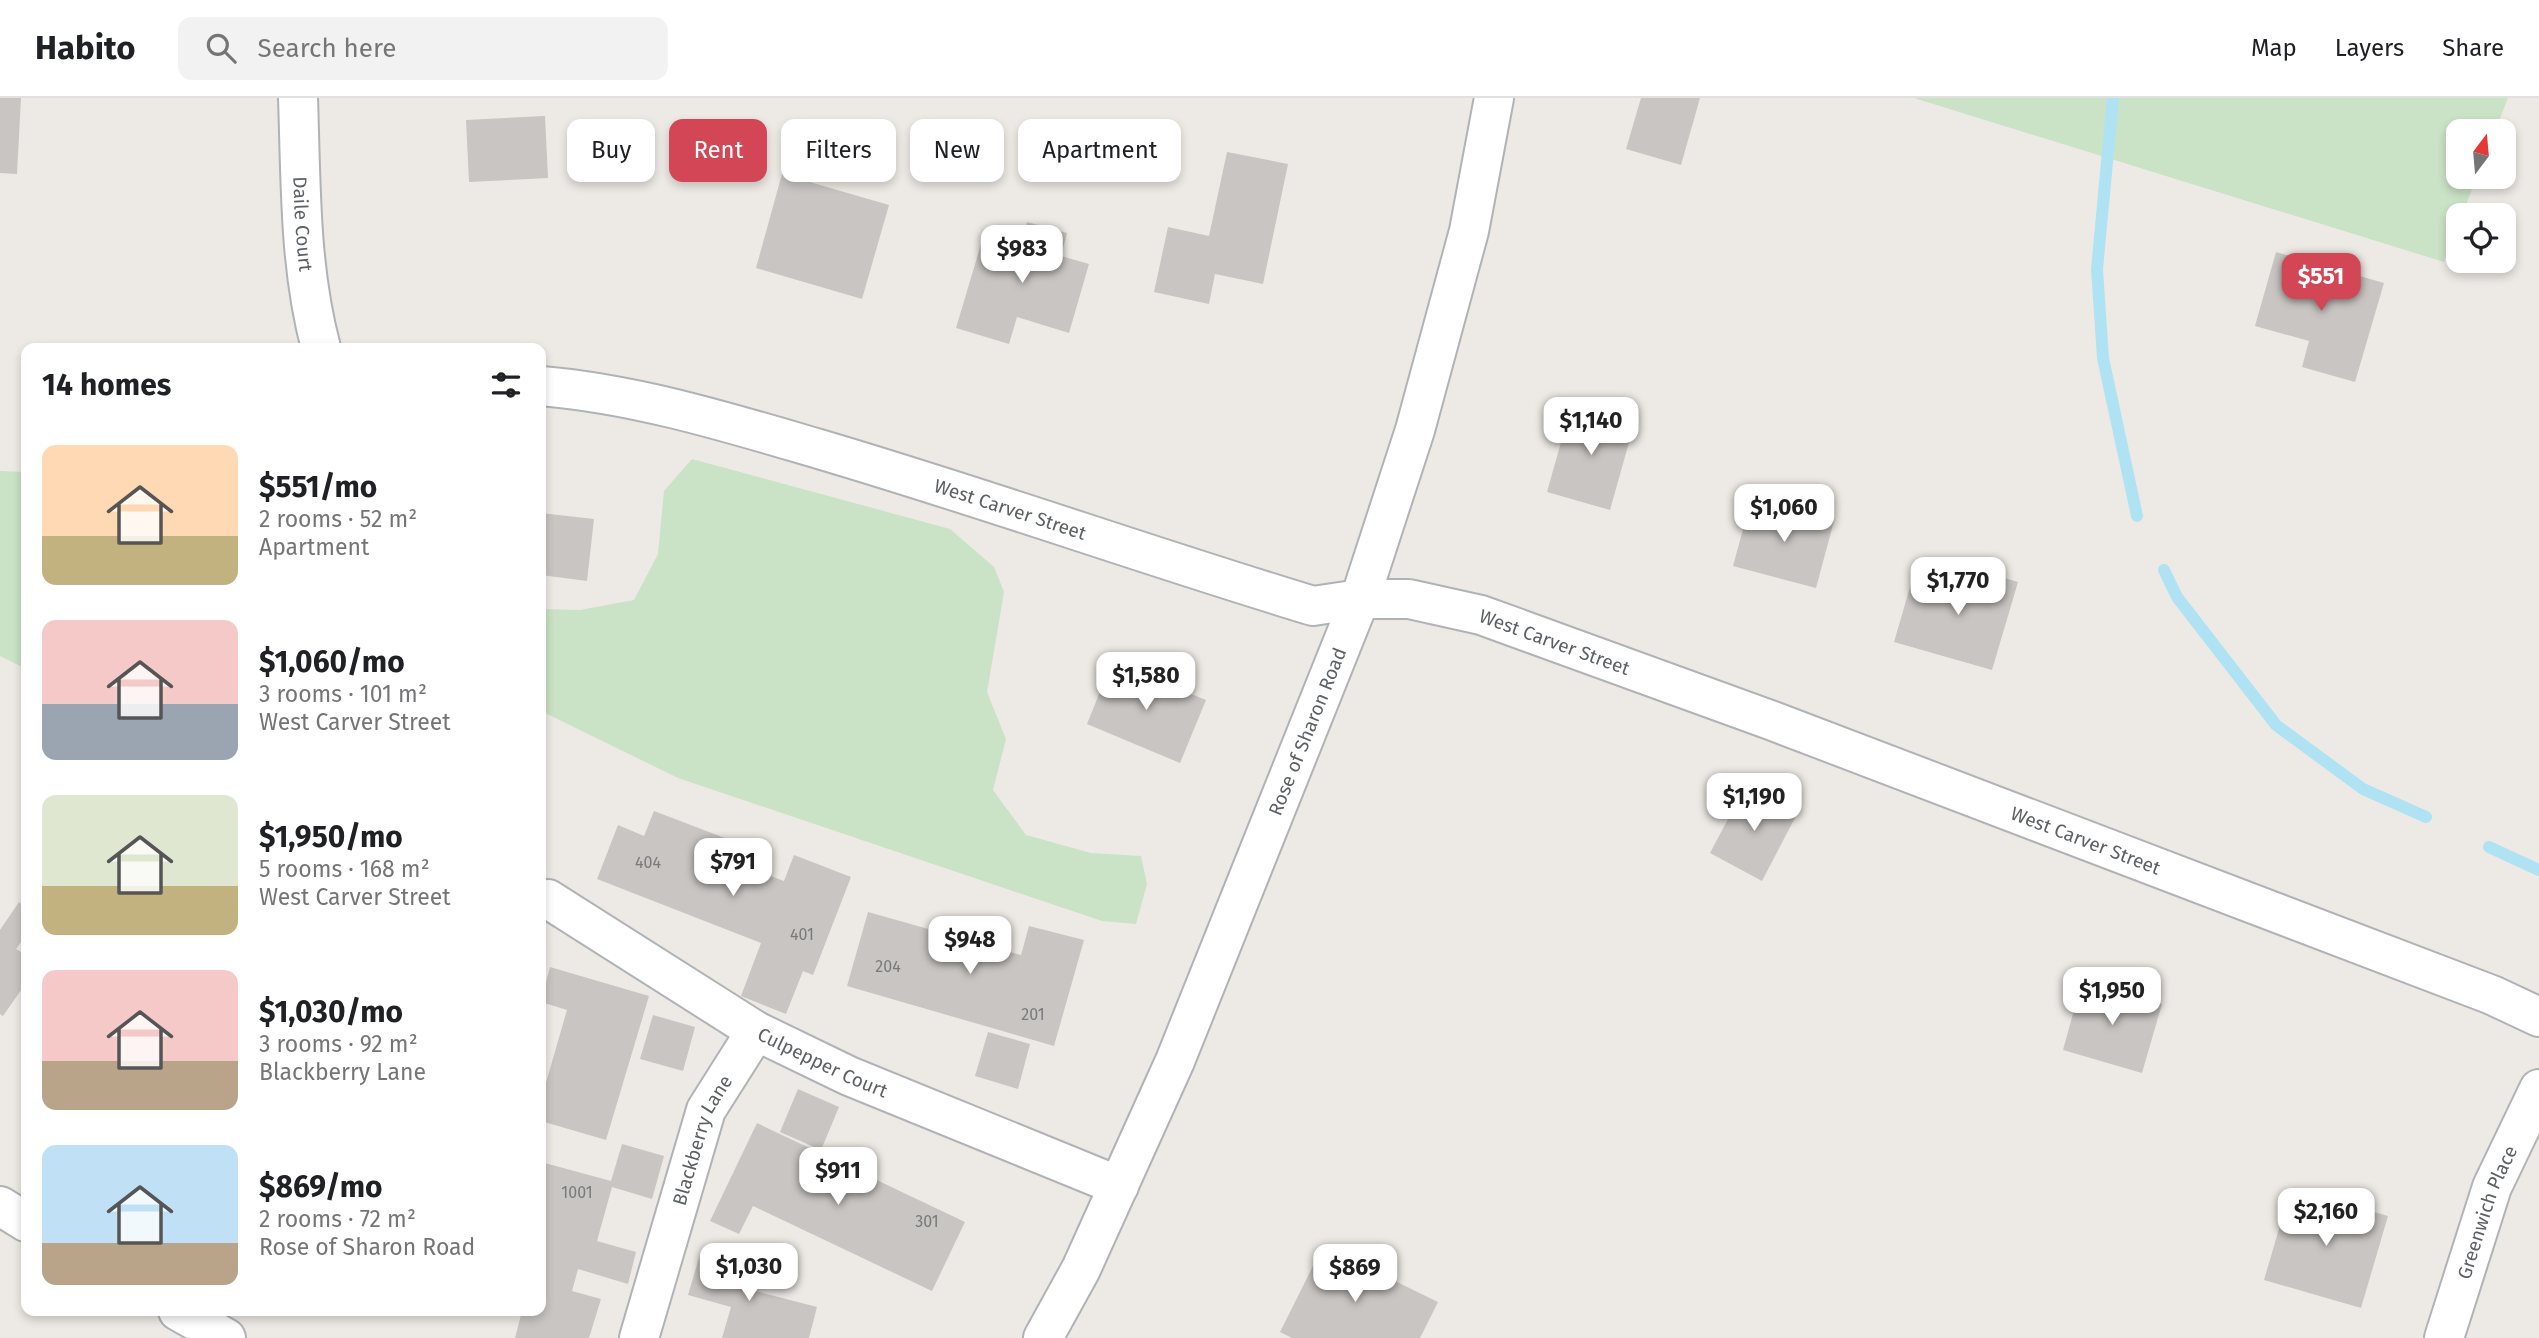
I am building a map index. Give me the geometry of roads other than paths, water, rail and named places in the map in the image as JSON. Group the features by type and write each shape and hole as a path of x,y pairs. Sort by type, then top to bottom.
{"street":[{"name":"Daile Court","path":"298,98 303,244 310,307 320,343"},
{"name":"Rose of Sharon Road","path":"1044,1338 1119,1186 1175,1061 1360,599 1415,430 1463,257 1494,98"},
{"name":"West Carver Street","path":"546,387 623,396 740,426 964,492 1313,606 1360,599 1409,599 1481,615 2055,828 2492,995 2539,1017"},
{"name":"Culpepper Court","path":"548,899 756,1031 849,1076 1119,1186"},
{"name":"Blackberry Lane","path":"639,1338 706,1110 756,1031"},
{"name":"Greenwich Place","path":"2444,1338 2492,1187 2539,1089"},
{"path":"0,1206 21,1219"},
{"path":"187,1316 226,1338"}],"waterway":[{"path":"2113,98 2097,269 2103,358 2137,516"},
{"path":"2164,570 2177,597 2276,725 2363,789 2426,817"},
{"path":"2489,847 2539,870"}]}
